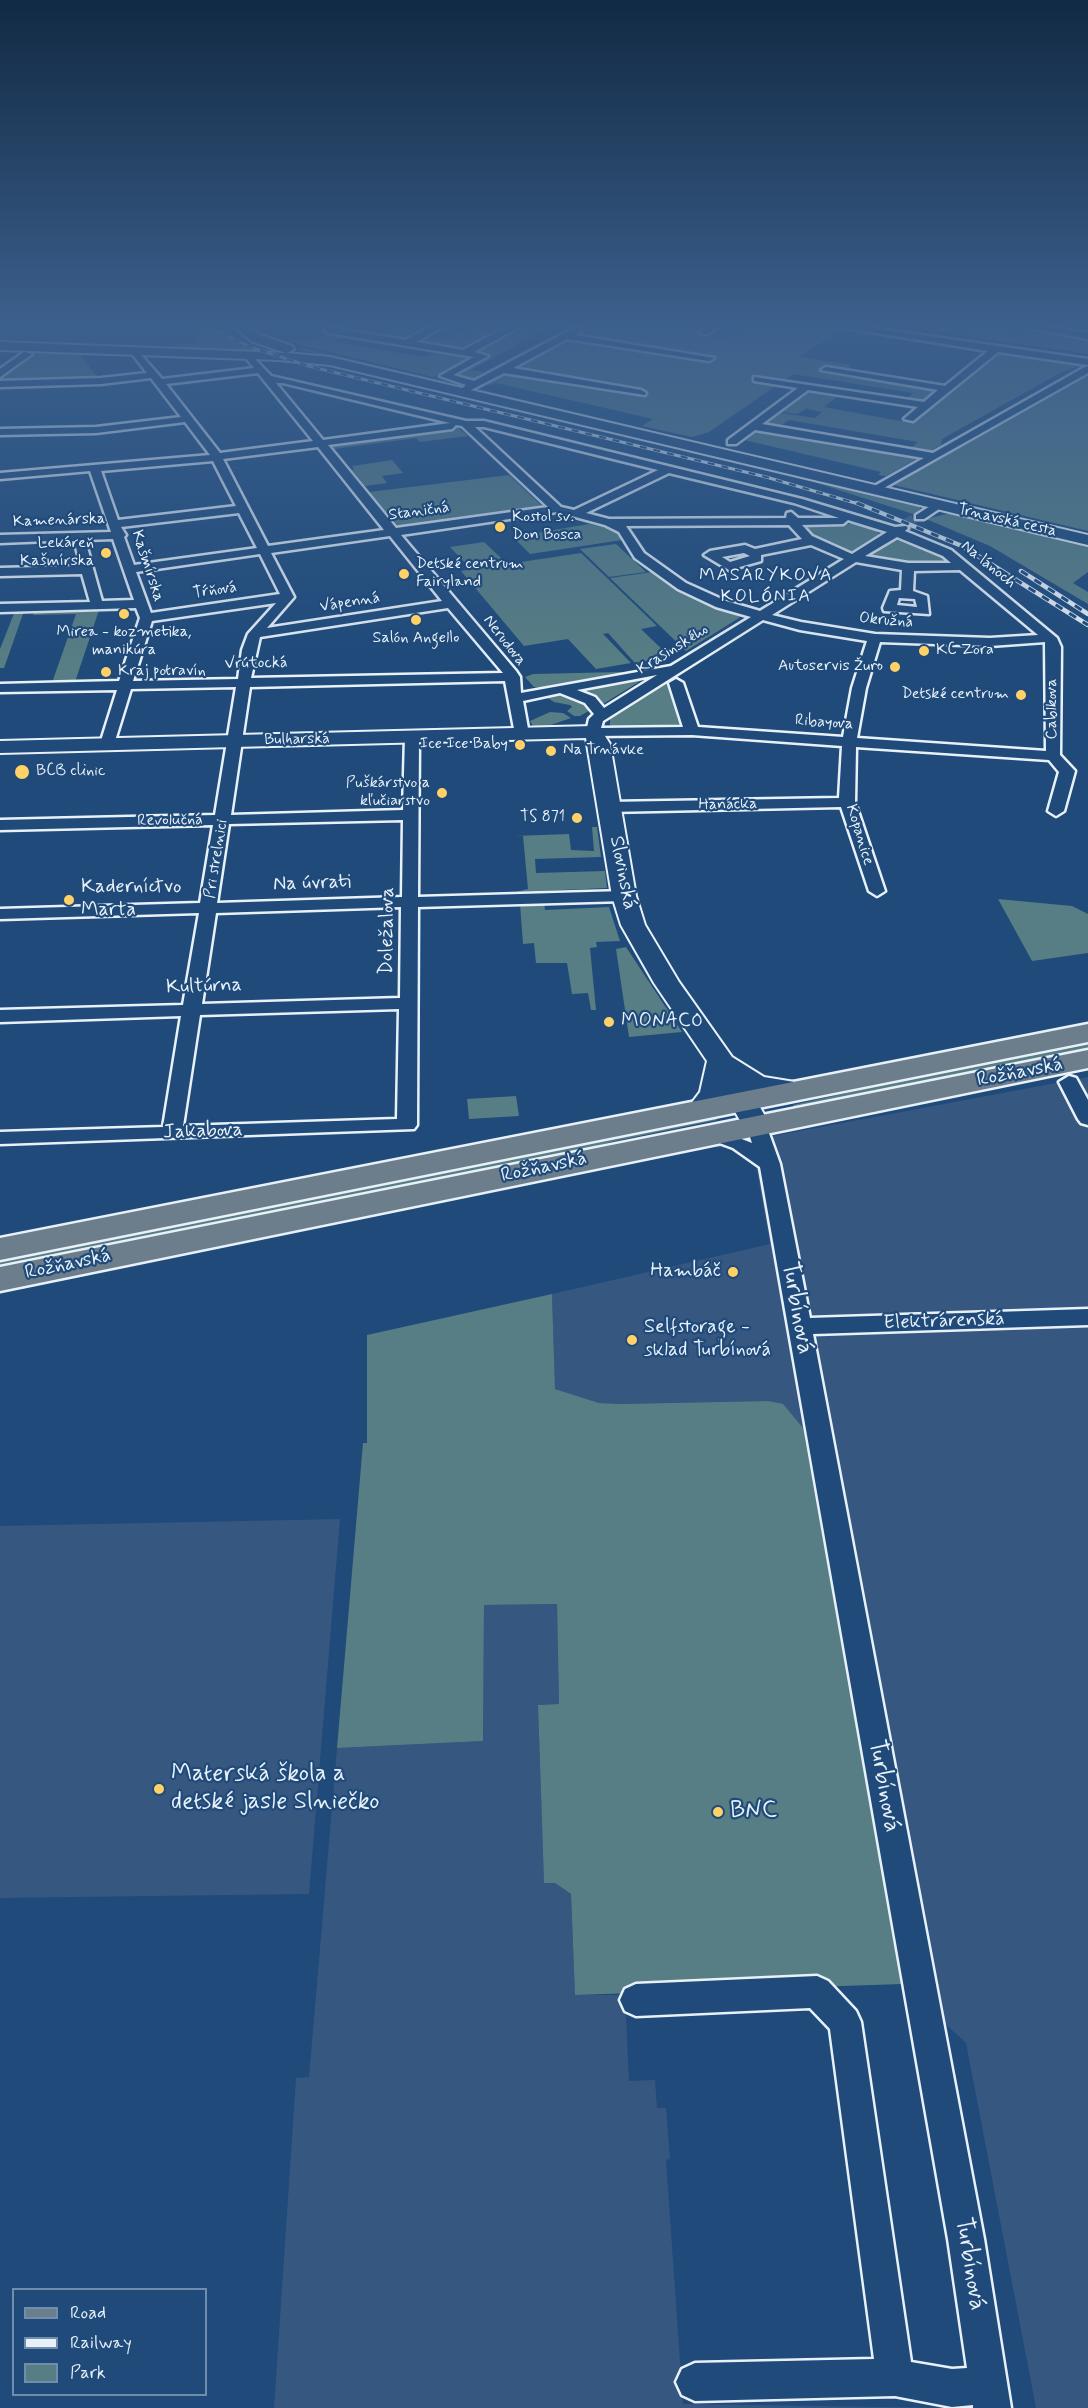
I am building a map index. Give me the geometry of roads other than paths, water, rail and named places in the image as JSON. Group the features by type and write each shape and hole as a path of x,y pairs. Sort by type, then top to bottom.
{"main road":[{"name":"Rožňavská","path":"751,1113 797,1090 1088,1033"},
{"name":"Rožňavská","path":"0,1249 751,1113 1079,1071"},
{"name":"Rožňavská","path":"0,1279 707,1121"}],"street":[{"path":"203,439 216,456 288,597"},
{"name":"Nerudova","path":"316,439 513,677 522,734"},
{"path":"0,476 95,469 347,439"},
{"path":"482,439 557,509"},
{"path":"547,439 798,501 856,521"},
{"name":"Trnavská cesta","path":"673,439 1088,540"},
{"path":"732,442 735,439"},
{"path":"833,439 933,456"},
{"path":"875,490 963,439"},
{"name":"Kašmírska","path":"95,469 144,611 107,744"},
{"path":"575,514 668,469"},
{"path":"798,501 791,512 793,522 812,542 854,558 908,567 963,566"},
{"path":"920,517 939,505"},
{"name":"Kamenárska","path":"0,539 79,538 117,529 242,509"},
{"name":"Staničná","path":"131,569 557,509 609,523 856,521"},
{"name":"Na lánoch","path":"856,521 900,530 947,553 1050,638"},
{"name":"Okružná","path":"609,523 624,530 639,555 673,581 722,604 762,616 818,629 876,638 949,642 1050,638"},
{"name":"Krasinského","path":"598,724 679,666 900,530"},
{"path":"79,538 97,605"},
{"path":"754,553 812,542"},
{"path":"907,594 908,567"},
{"path":"0,572 89,570"},
{"name":"Tŕňová","path":"0,608 97,605 144,611 288,597"},
{"name":"Pri strelnici","path":"172,1132 246,682 249,650 255,634 288,597"},
{"name":"Vápenná","path":"255,634 451,604"},
{"name":"Kopanice","path":"876,638 859,688 849,743 847,802 877,891"},
{"name":"Cablkova","path":"1050,638 1054,646 1053,756 1067,771 1056,811"},
{"path":"516,698 679,666"},
{"name":"Vrútocká","path":"0,688 513,677"},
{"path":"676,683 692,731"},
{"path":"561,689 590,700 598,724"},
{"name":"Ribayova","path":"598,724 1053,756"},
{"name":"Bulharská","path":"0,747 522,734 598,724"},
{"name":"Slovinská","path":"598,724 599,744 624,896 633,925 667,983 722,1061 751,1113"},
{"name":"Doležalova","path":"407,1125 412,737"},
{"name":"Hanácka","path":"609,807 847,802"},
{"name":"Revolučná","path":"0,825 411,815"},
{"name":"Na úvrati","path":"0,914 624,896"},
{"name":"Kultúrna","path":"0,1016 409,1003"},
{"path":"722,1061 707,1121 770,1164"},
{"name":"Slovinská","path":"722,1061 756,1084 797,1090"},
{"path":"1079,1071 1088,1119"},
{"name":"Turbínová","path":"751,1113 770,1164 966,2239 990,2397"},
{"name":"Jakabova","path":"0,1138 407,1125"},
{"name":"Elektrárenská","path":"800,1326 1088,1317"},
{"path":"636,2000 818,1992 845,2022 895,2377"},
{"path":"695,2382 895,2377 990,2397"}],"tunnel":[{"path":"903,527 920,517"}],"railway":[{"path":"611,439 766,477 862,505"},
{"path":"857,503 862,505"},
{"path":"862,505 962,546 1088,625"},
{"path":"1021,571 1088,614"}],"place":[{"name":"Kostol sv. Don Bosca","path":"500,527"},
{"name":"Lekáreň Kašmírska","path":"106,553"},
{"name":"Detské centrum Fairyland","path":"404,574"},
{"name":"Mirea - kozmetika, manikúra","path":"124,614"},
{"name":"Salón Angello","path":"416,620"},
{"name":"KC Zora","path":"924,651"},
{"name":"Autoservis Žuro","path":"895,667"},
{"name":"Kraj potravín","path":"106,672"},
{"name":"Detské centrum","path":"1021,695"},
{"name":"Ice Ice Baby","path":"520,745"},
{"name":"Na Trnávke","path":"551,751"},
{"name":"BCB clinic","path":"22,772"},
{"name":"Puškárstvo a kľučiarstvo","path":"442,793"},
{"name":"TS 871","path":"577,818"},
{"name":"Kaderníctvo Marta","path":"69,900"},
{"name":"MONACO","path":"609,1022"},
{"name":"Hambáč","path":"733,1272"},
{"name":"Selfstorage - sklad Turbínová","path":"632,1340"},
{"name":"Materská škola a detské jasle Slniečko","path":"159,1789"},
{"name":"BNC","path":"718,1812"}],"district":[{"name":"MASARYKOVA KOLÓNIA","path":"766,586"}]}
